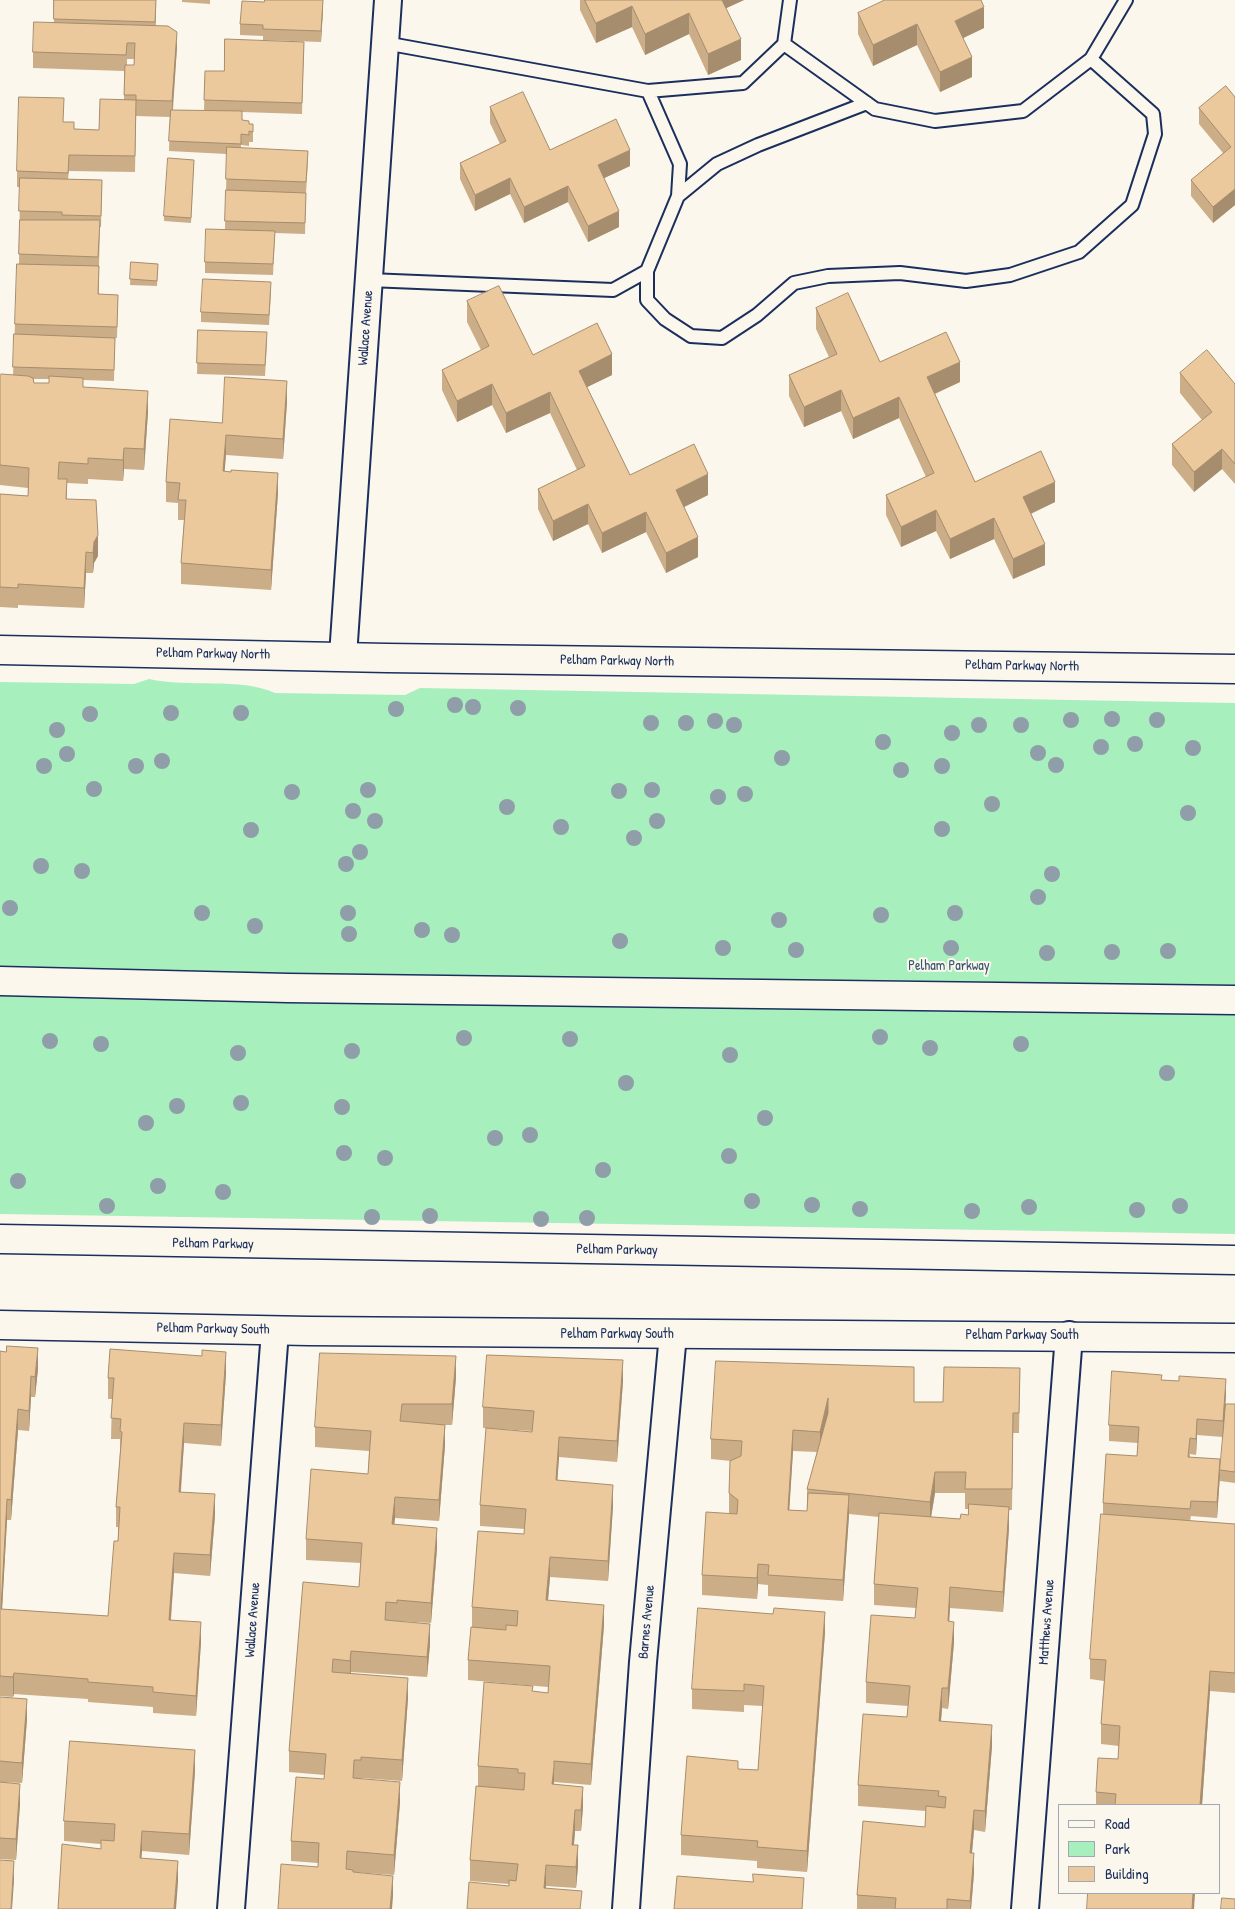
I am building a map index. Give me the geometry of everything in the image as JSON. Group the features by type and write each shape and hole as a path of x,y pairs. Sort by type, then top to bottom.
{"street":[{"name":"Wallace Avenue","path":"343,656 388,0"},
{"name":"Pelham Parkway North","path":"0,650 1235,669"},
{"path":"0,981 288,988 1235,1000"},
{"name":"Pelham Parkway","path":"0,1239 1235,1260"},
{"name":"Pelham Parkway South","path":"0,1325 275,1331 1069,1335 1235,1338"},
{"name":"Wallace Avenue","path":"231,1909 275,1331"},
{"name":"Barnes Avenue","path":"626,1909 643,1662 673,1334"},
{"name":"Matthews Avenue","path":"1025,1909 1069,1335"}],"lane":[{"path":"385,43 648,90 743,83 784,44 790,0"},
{"path":"784,44 875,108 935,121 1023,111 1091,59 1126,0"},
{"path":"648,90 680,164 678,196 647,271 647,300 665,319 690,336 722,338 757,315 794,283 828,276 900,273 966,281 1010,276 1080,252 1132,205 1155,134 1153,114 1091,59"},
{"path":"678,196 717,164 758,144 867,102"},
{"path":"369,280 613,290 647,271"}],"green space":[{"name":"Pelham Parkway","path":"149,679 180,683 246,685 275,693 405,695 420,688 1235,703 1235,1234 0,1214 0,682 134,684"}],"building":[{"path":"54,0 156,0 155,22 54,19"},
{"path":"265,0 323,0 321,31 263,29 263,25 240,24 242,1 264,2"},
{"path":"585,0 722,0 741,39 708,54 689,13 645,34 632,6 596,23"},
{"path":"885,0 981,0 984,7 955,21 972,57 940,72 917,24 873,45 858,13"},
{"path":"34,22 168,26 177,32 172,101 136,100 136,95 124,95 125,65 134,65 135,43 127,43 126,55 33,52"},
{"path":"225,39 304,42 302,103 204,100 205,71 224,71"},
{"path":"1226,86 1235,97 1235,189 1213,207 1191,180 1231,147 1199,108"},
{"path":"523,92 550,150 616,119 630,150 598,165 619,211 588,226 568,186 524,207 510,178 475,195 460,163 506,141 490,107"},
{"path":"19,97 64,98 63,122 74,122 74,129 99,130 100,99 136,100 135,156 69,155 68,173 17,171"},
{"path":"171,110 242,111 242,120 253,124 253,132 249,131 249,135 241,134 241,144 169,141"},
{"path":"227,147 308,151 306,182 226,179"},
{"path":"168,158 194,160 191,218 164,216"},
{"path":"20,178 102,180 101,216 62,215 62,212 19,211"},
{"path":"226,190 306,193 305,223 225,221"},
{"path":"20,220 100,220 98,257 19,254"},
{"path":"206,229 275,231 273,264 205,262"},
{"path":"131,262 158,264 157,281 130,279"},
{"path":"17,264 99,266 98,294 118,295 117,327 15,324"},
{"path":"203,279 271,282 269,315 201,312"},
{"path":"499,286 533,355 597,323 612,354 579,371 630,475 694,444 708,474 676,490 698,537 666,553 646,512 602,533 588,504 553,521 538,489 585,466 550,392 506,413 492,384 457,401 442,370 489,346 467,301"},
{"path":"848,293 880,362 946,332 960,362 927,377 975,482 1041,451 1055,482 1023,497 1045,544 1013,559 994,518 950,539 936,510 901,527 886,495 934,473 899,397 853,418 841,390 804,407 789,375 837,354 816,308"},
{"path":"198,330 267,332 265,365 197,363"},
{"path":"14,334 115,338 114,370 13,367"},
{"path":"1207,350 1235,384 1235,464 1222,449 1194,472 1172,444 1212,412 1180,373"},
{"path":"1,374 28,376 33,378 34,383 49,383 49,376 83,378 83,387 148,391 144,449 124,448 123,460 88,458 88,464 59,462 58,479 67,479 66,499 96,500 98,535 94,542 93,553 86,552 84,588 18,584 18,588 0,587 0,494 28,496 29,468 0,465"},
{"path":"225,377 287,381 283,439 226,435 223,471 278,473 271,570 181,563 186,500 178,500 180,483 166,482 170,419 222,423"},
{"path":"7,1346 38,1348 35,1377 31,1376 29,1411 18,1409 11,1500 7,1499 1,1609 108,1616 114,1541 118,1541 120,1507 116,1507 122,1432 120,1431 121,1419 111,1418 114,1378 108,1378 110,1349 202,1356 202,1350 226,1352 221,1425 184,1423 179,1492 215,1494 210,1555 174,1553 169,1620 201,1622 196,1696 153,1692 153,1687 88,1682 88,1679 14,1673 13,1677 0,1676 0,1351 6,1352"},
{"path":"320,1353 456,1356 452,1404 402,1404 400,1421 445,1425 439,1500 395,1497 392,1524 437,1528 431,1603 397,1600 397,1603 386,1602 385,1620 430,1624 427,1657 351,1651 350,1661 333,1659 332,1672 408,1678 402,1760 361,1757 361,1760 354,1760 353,1778 400,1782 394,1855 347,1851 346,1869 353,1870 353,1872 393,1876 390,1909 278,1909 281,1864 318,1867 319,1843 291,1841 296,1777 324,1779 326,1754 289,1751 303,1582 359,1587 362,1543 306,1539 311,1469 368,1474 371,1431 315,1427"},
{"path":"487,1355 623,1360 617,1441 559,1437 556,1480 613,1485 608,1561 550,1557 546,1600 604,1605 591,1764 554,1761 552,1784 583,1787 581,1810 575,1810 572,1845 578,1845 576,1867 546,1865 544,1888 582,1891 580,1909 467,1909 469,1882 509,1886 509,1880 516,1881 518,1864 470,1860 476,1786 524,1790 525,1773 518,1773 518,1769 478,1766 484,1682 533,1686 532,1691 548,1693 550,1666 468,1660 471,1627 506,1630 506,1625 517,1626 518,1611 472,1607 478,1531 524,1534 526,1509 480,1505 486,1428 532,1432 534,1411 483,1407"},
{"path":"716,1361 914,1367 914,1402 943,1402 944,1367 1020,1368 1019,1413 1013,1413 1012,1489 965,1489 966,1472 935,1472 930,1502 807,1489 828,1413 828,1398 820,1432 793,1430 788,1510 807,1511 808,1493 849,1495 843,1580 768,1575 769,1565 758,1564 757,1578 702,1575 706,1512 737,1514 738,1500 729,1493 730,1461 741,1456 742,1441 711,1439"},
{"path":"1112,1371 1162,1375 1161,1380 1179,1381 1179,1376 1226,1379 1223,1421 1197,1419 1196,1439 1190,1438 1188,1457 1220,1459 1217,1502 1191,1501 1190,1509 1103,1503 1106,1454 1137,1456 1139,1427 1109,1425"},
{"path":"1226,1404 1235,1404 1235,1472 1220,1470"},
{"path":"969,1504 1009,1507 1003,1592 950,1587 948,1621 954,1622 948,1688 942,1688 939,1721 992,1725 985,1811 974,1810 970,1853 974,1853 970,1901 947,1899 947,1909 895,1909 896,1898 857,1895 863,1821 925,1827 926,1806 945,1808 946,1797 938,1796 939,1791 858,1785 863,1714 907,1717 910,1686 866,1682 871,1615 915,1618 918,1588 874,1584 879,1513 960,1519 961,1514 968,1515"},
{"path":"1101,1514 1235,1524 1235,1673 1210,1671 1200,1804 1115,1804 1116,1794 1096,1792 1098,1758 1118,1759 1120,1726 1101,1724 1106,1660 1090,1659"},
{"path":"698,1608 773,1614 774,1608 825,1612 807,1851 757,1847 758,1841 681,1835 687,1756 738,1761 738,1769 758,1770 764,1686 744,1684 744,1691 692,1689"},
{"path":"0,1697 27,1699 22,1763 0,1761"},
{"path":"70,1741 195,1750 189,1834 142,1831 140,1858 178,1861 174,1909 58,1909 62,1844 101,1849 101,1840 114,1841 115,1824 64,1821"},
{"path":"0,1782 20,1784 16,1839 0,1838"},
{"path":"0,1860 14,1861 11,1909 0,1909"},
{"path":"753,1874 804,1878 802,1909 674,1909 677,1876 753,1882"},
{"path":"1088,1894 1193,1894 1192,1909 1087,1909"},
{"path":"1222,1898 1235,1899 1235,1909 1221,1909"}]}
